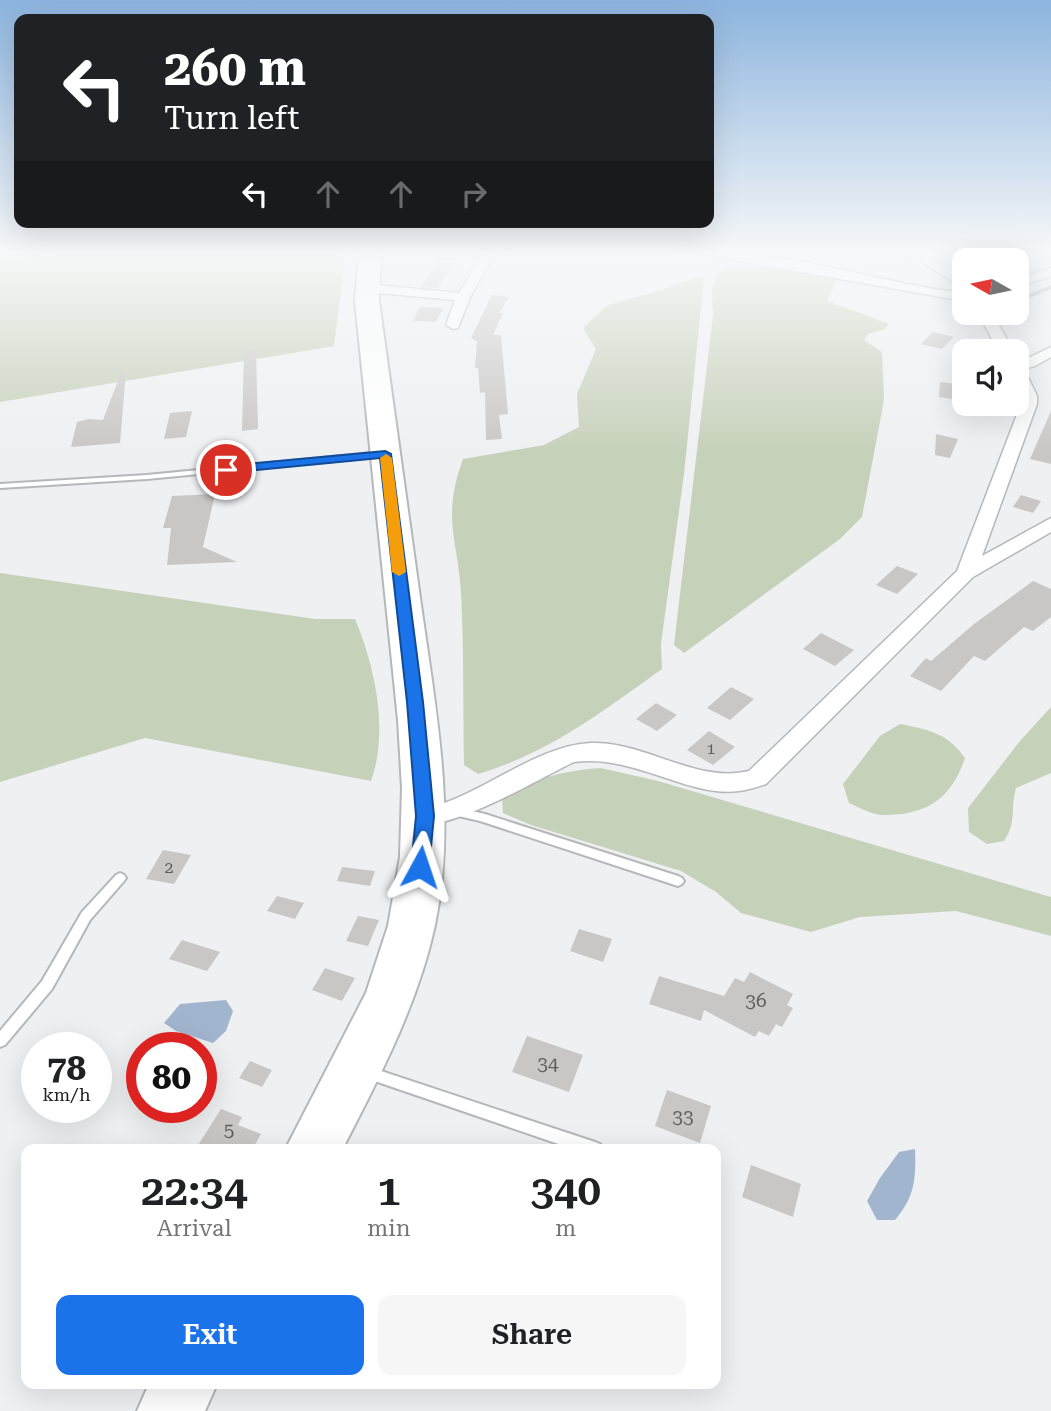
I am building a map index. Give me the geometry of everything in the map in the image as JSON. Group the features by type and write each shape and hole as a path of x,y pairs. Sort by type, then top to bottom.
{"highway":[{"path":"316,1144 392,993 438,813 415,702 370,320"},
{"path":"170,1411 182,1389"}],"street":[{"path":"453,325 455,320"},
{"path":"1029,363 1051,351"},
{"path":"966,573 1025,416"},
{"path":"438,813 583,750 606,750 723,783 745,783 757,778 966,573 1051,524"}],"lane":[{"path":"0,486 160,475 385,454"},
{"path":"438,813 481,817 678,881"},
{"path":"0,1041 47,985 86,916 120,878"},
{"path":"356,1069 580,1144"}],"green space":[{"path":"0,320 337,320 334,346 0,402"},
{"path":"592,320 700,320 684,474 661,644 662,669 552,743 478,774 464,765 461,592 452,512 457,479 463,459 544,445 579,427 577,394 596,349 583,328"},
{"path":"712,320 878,320 889,324 885,329 868,334 864,340 882,352 884,400 862,517 840,539 684,653 674,645"},
{"path":"0,573 315,619 355,619 374,678 377,699 379,741 371,781 145,738 0,782"},
{"path":"1051,707 1051,773 1016,788 1008,834 1004,841 987,844 969,832 968,808 1020,741"},
{"path":"900,724 937,734 951,743 965,758 952,785 934,803 897,815 869,812 849,803 843,784 880,736"},
{"path":"601,768 658,781 1051,897 1051,936 956,911 860,917 811,932 741,913 716,892 681,871 531,825 503,813 502,796 515,790 561,773"}],"water":[{"path":"226,1000 233,1011 226,1031 217,1039 217,1032 179,1032 164,1023 180,1004"},
{"path":"915,1149 914,1178 907,1203 895,1220 877,1220 867,1201 899,1152"}],"building":[{"path":"414,320 437,320 436,322"},
{"path":"480,320 500,320 493,335 501,335 508,414 499,415 502,439 486,440 485,392 480,393 478,367 475,369 477,341 471,338"},
{"path":"933,332 954,337 942,349 921,344"},
{"path":"244,349 256,350 258,429 242,431"},
{"path":"122,370 126,371 120,443 71,447 77,422 103,420"},
{"path":"940,382 952,384 952,399 939,397"},
{"path":"192,411 186,437 164,439 170,413"},
{"path":"1051,411 1051,464 1030,459"},
{"path":"936,434 958,439 950,458 935,455"},
{"path":"215,494 203,547 237,562 167,565 171,528 163,528 172,496"},
{"path":"1021,495 1041,501 1033,513 1013,507"},
{"path":"897,566 918,574 897,594 876,585"},
{"path":"1033,581 1051,589 1051,617 1033,631 1024,627 985,661 974,656 941,691 910,676 926,658 931,661 974,624"},
{"path":"821,633 854,650 835,666 803,649"},
{"path":"731,687 754,699 730,720 707,708"},
{"path":"656,703 677,715 657,731 636,719"},
{"path":"709,731 735,747 713,765 687,750"},
{"path":"163,850 191,855 174,884 146,879"},
{"path":"342,867 375,871 370,886 337,881"},
{"path":"277,896 304,903 295,919 267,911"},
{"path":"358,916 379,920 368,946 346,941"},
{"path":"579,929 612,939 603,962 570,951"},
{"path":"182,940 220,952 207,971 169,959"},
{"path":"325,968 355,978 342,1001 312,990"},
{"path":"750,972 793,994 787,1005 793,1008 782,1027 776,1024 769,1036 759,1031 755,1037 704,1010 701,1021 649,1004 659,976 724,996 735,978 744,982"},
{"path":"527,1036 583,1055 569,1092 512,1072"},
{"path":"250,1061 272,1070 262,1087 239,1078"},
{"path":"667,1090 711,1106 700,1143 655,1126"},
{"path":"221,1109 242,1117 238,1125 261,1134 255,1144 199,1144 212,1123 217,1123 217,1115"},
{"path":"751,1165 801,1184 793,1217 742,1197"}],"slow traffic":[{"path":"386,458 399,572"}],"route":[{"path":"226,470 385,454 415,702 425,816 420,867"}]}
